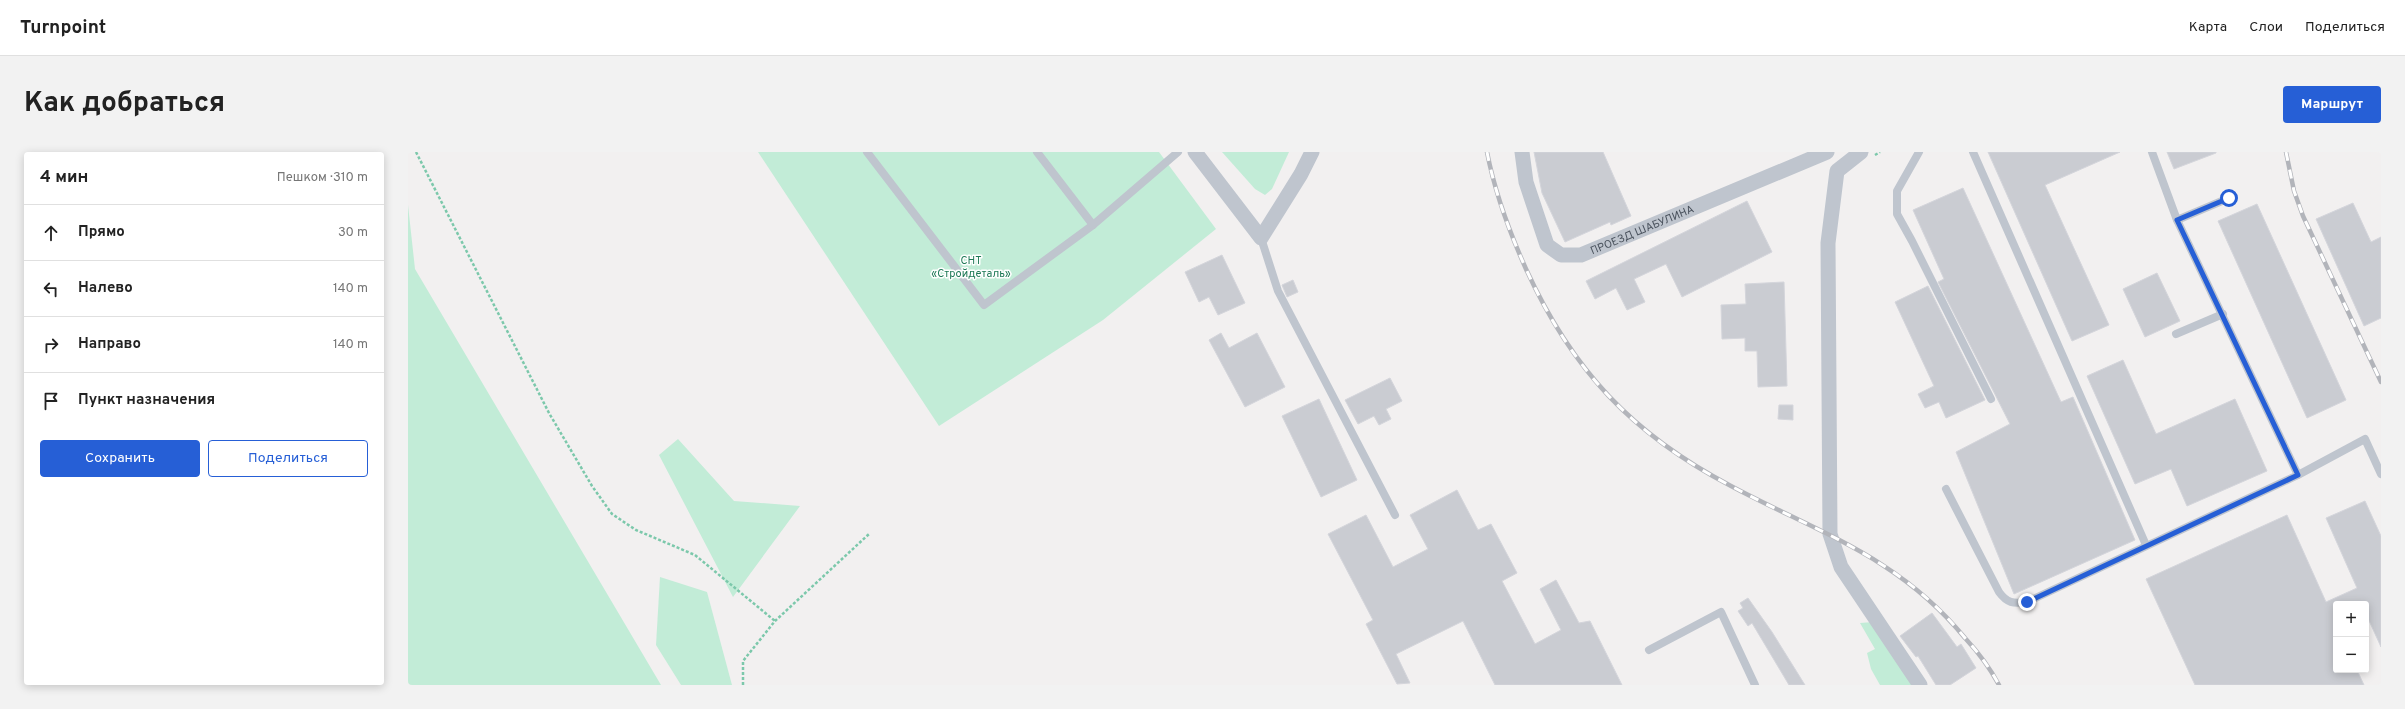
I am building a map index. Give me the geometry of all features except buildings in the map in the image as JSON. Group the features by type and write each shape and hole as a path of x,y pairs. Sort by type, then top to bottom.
{"street":[{"path":"1195,152 1261,238 1301,174 1312,152"},
{"name":"ПРОЕЗД ШАБУЛИНА","path":"1522,152 1526,182 1547,245 1561,255 1581,255 1827,152"},
{"path":"1853,154 1838,171 1828,243 1830,534 1841,567 1920,685"}],"lane":[{"path":"867,152 984,305 1093,225 1178,152"},
{"path":"1038,152 1093,225"},
{"path":"1919,152 1897,191 1897,214 1991,399"},
{"path":"1973,152 2146,545"},
{"path":"2152,152 2177,220 2223,314 2298,475"},
{"path":"2177,220 2229,198"},
{"path":"1261,238 1278,291 1395,515"},
{"path":"2176,334 2223,314"},
{"path":"1946,489 2000,592 2006,601 2014,604 2027,602 2298,475 2365,439 2381,474"},
{"path":"1649,650 1721,612 1755,685"}],"path":[{"path":"416,152 549,413 592,486 612,514 636,530 695,555 775,621"},
{"path":"743,685 743,661 775,621 869,534"}],"green space":[{"name":"СНТ «Стройдеталь»","path":"758,152 1159,152 1216,229 1103,320 939,426"},
{"path":"1222,152 1289,152 1272,189 1265,195 1255,189"},
{"path":"408,205 415,269 661,685 408,685"},
{"path":"678,439 734,501 800,506 733,597 659,455"},
{"path":"660,577 707,592 732,685 681,685 656,645"},
{"path":"1873,622 1913,685 1880,685 1871,669 1867,653 1875,649 1860,623"}],"railway":[{"path":"1487,152 1498,197 1526,269 1544,305 1564,338 1585,368 1609,396 1635,421 1664,444 1696,466 1731,486 1856,549 1913,587 1940,610 1970,643 1988,666 1999,685"},
{"path":"2286,152 2294,191 2303,216 2381,382"}],"route":[{"path":"2027,602 2298,475 2223,314 2177,220 2229,198"}]}
